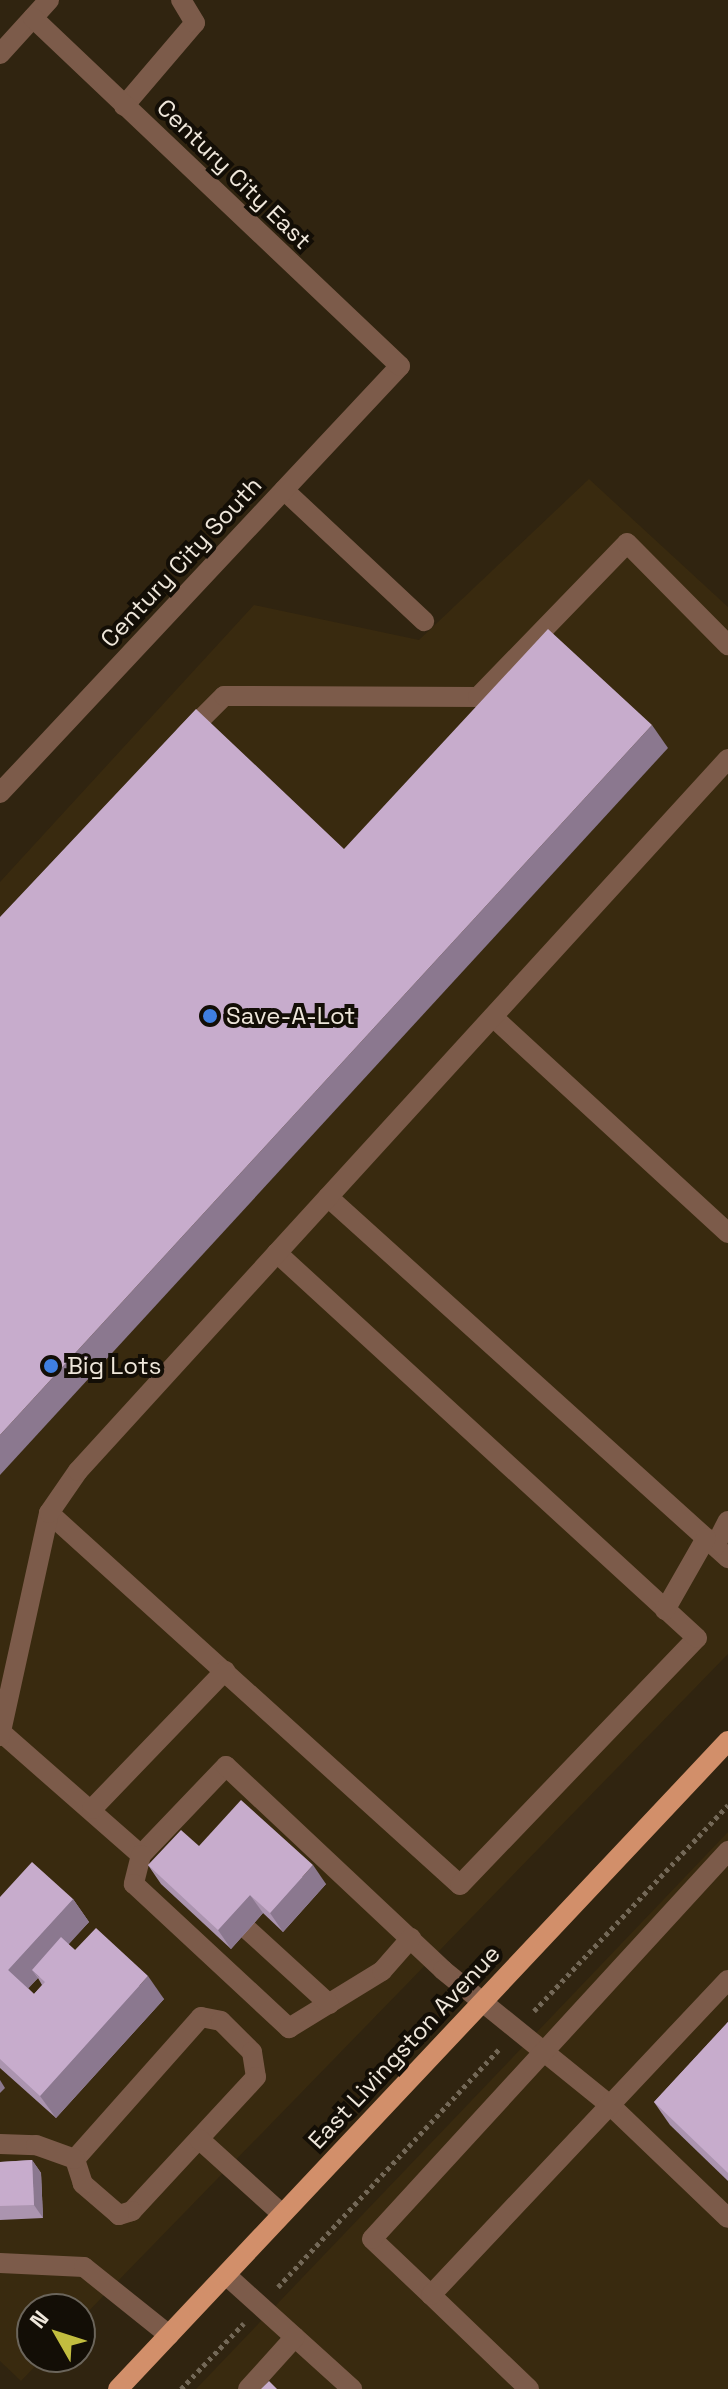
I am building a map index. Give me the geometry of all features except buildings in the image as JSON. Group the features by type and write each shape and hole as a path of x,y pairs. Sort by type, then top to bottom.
{"main road":[{"name":"East Livingston Avenue","path":"119,2389 728,1741"}],"street":[{"path":"0,54 49,0"},
{"path":"124,106 195,23 181,0"},
{"name":"Century City East","path":"33,18 400,366"},
{"name":"Century City South","path":"0,793 400,366"},
{"path":"284,490 424,621"},
{"path":"170,749 224,696 478,697 627,543 728,645"},
{"path":"171,1856 148,1848 92,1809 1,1735 49,1513 78,1471 728,759"},
{"path":"493,1017 726,1228"},
{"path":"328,1197 716,1547"},
{"path":"49,1513 460,1885 697,1638 277,1253"},
{"path":"665,1610 716,1547 728,1521"},
{"path":"0,1648 17,1665"},
{"path":"92,1809 225,1671"},
{"path":"411,1938 382,1971 289,2028 134,1884 148,1848 226,1766 411,1938 480,2004 539,2053 610,2105 728,2218"},
{"path":"529,2389 372,2239 539,2053 728,1851"},
{"path":"248,1930 329,2004"},
{"path":"431,2295 728,1980"},
{"path":"201,2017 221,2021 252,2052 256,2077 132,2211 119,2215 83,2184 75,2159 201,2017"},
{"path":"199,2139 282,2214"},
{"path":"0,2144 36,2145 75,2159"},
{"path":"0,2263 84,2267 169,2335"},
{"path":"226,2275 295,2337 338,2385"},
{"path":"248,2389 295,2337"}],"path":[{"path":"181,2389 728,1805"}],"shaded area":[{"path":"589,479 728,607 728,1654 96,2304 96,2293 16,2293 16,2373 29,2373 21,2381 0,2361 0,882 254,605 419,640"},
{"path":"728,1832 728,2389 196,2389"}],"place":[{"name":"Save-A-Lot","path":"210,1016"},
{"name":"Big Lots","path":"51,1366"}]}
